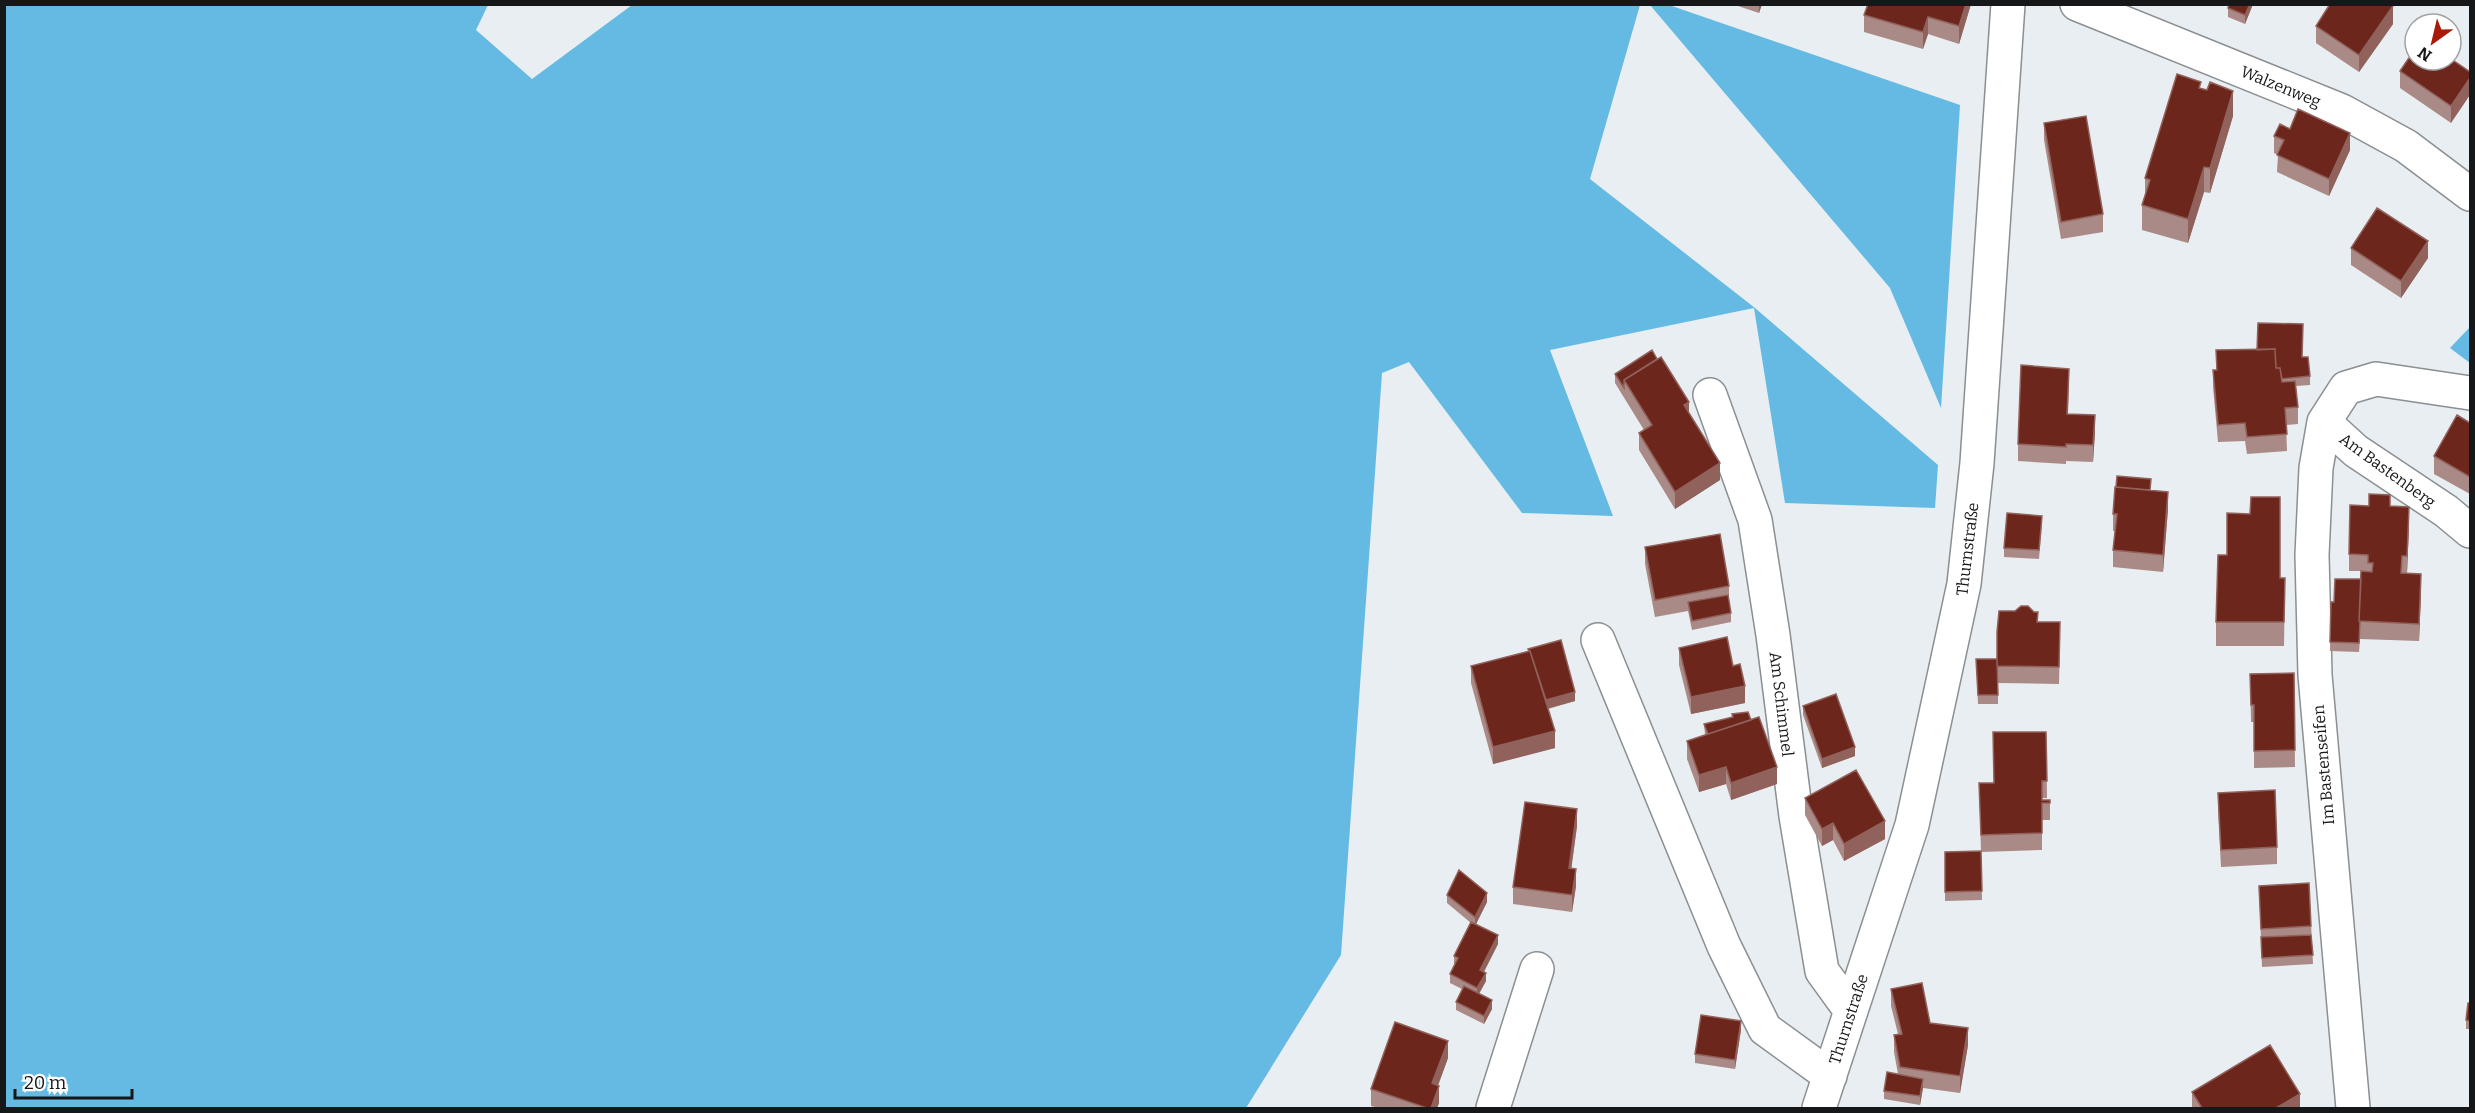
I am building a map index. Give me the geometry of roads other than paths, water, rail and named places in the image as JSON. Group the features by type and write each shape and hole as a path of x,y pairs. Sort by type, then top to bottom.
{"street":[{"name":"Thurnstraße","path":"1819,1108 1912,825 1964,584 1977,463 2008,4"},
{"name":"Walzenweg","path":"2077,4 2342,111 2406,146 2470,194"},
{"name":"Am Bastenberg","path":"2470,393 2376,379 2346,388 2324,422 2356,451 2446,511 2470,531"},
{"name":"Am Schimmel","path":"1710,395 1755,520 1773,635 1796,816 1822,971 1851,1011"},
{"name":"Im Bastenseifen","path":"2324,422 2316,468 2312,555 2315,675 2353,1108"},
{"name":"Thurnstraße","path":"1598,640 1724,946 1766,1029 1830,1076"},
{"path":"1493,1108 1537,969"}]}
